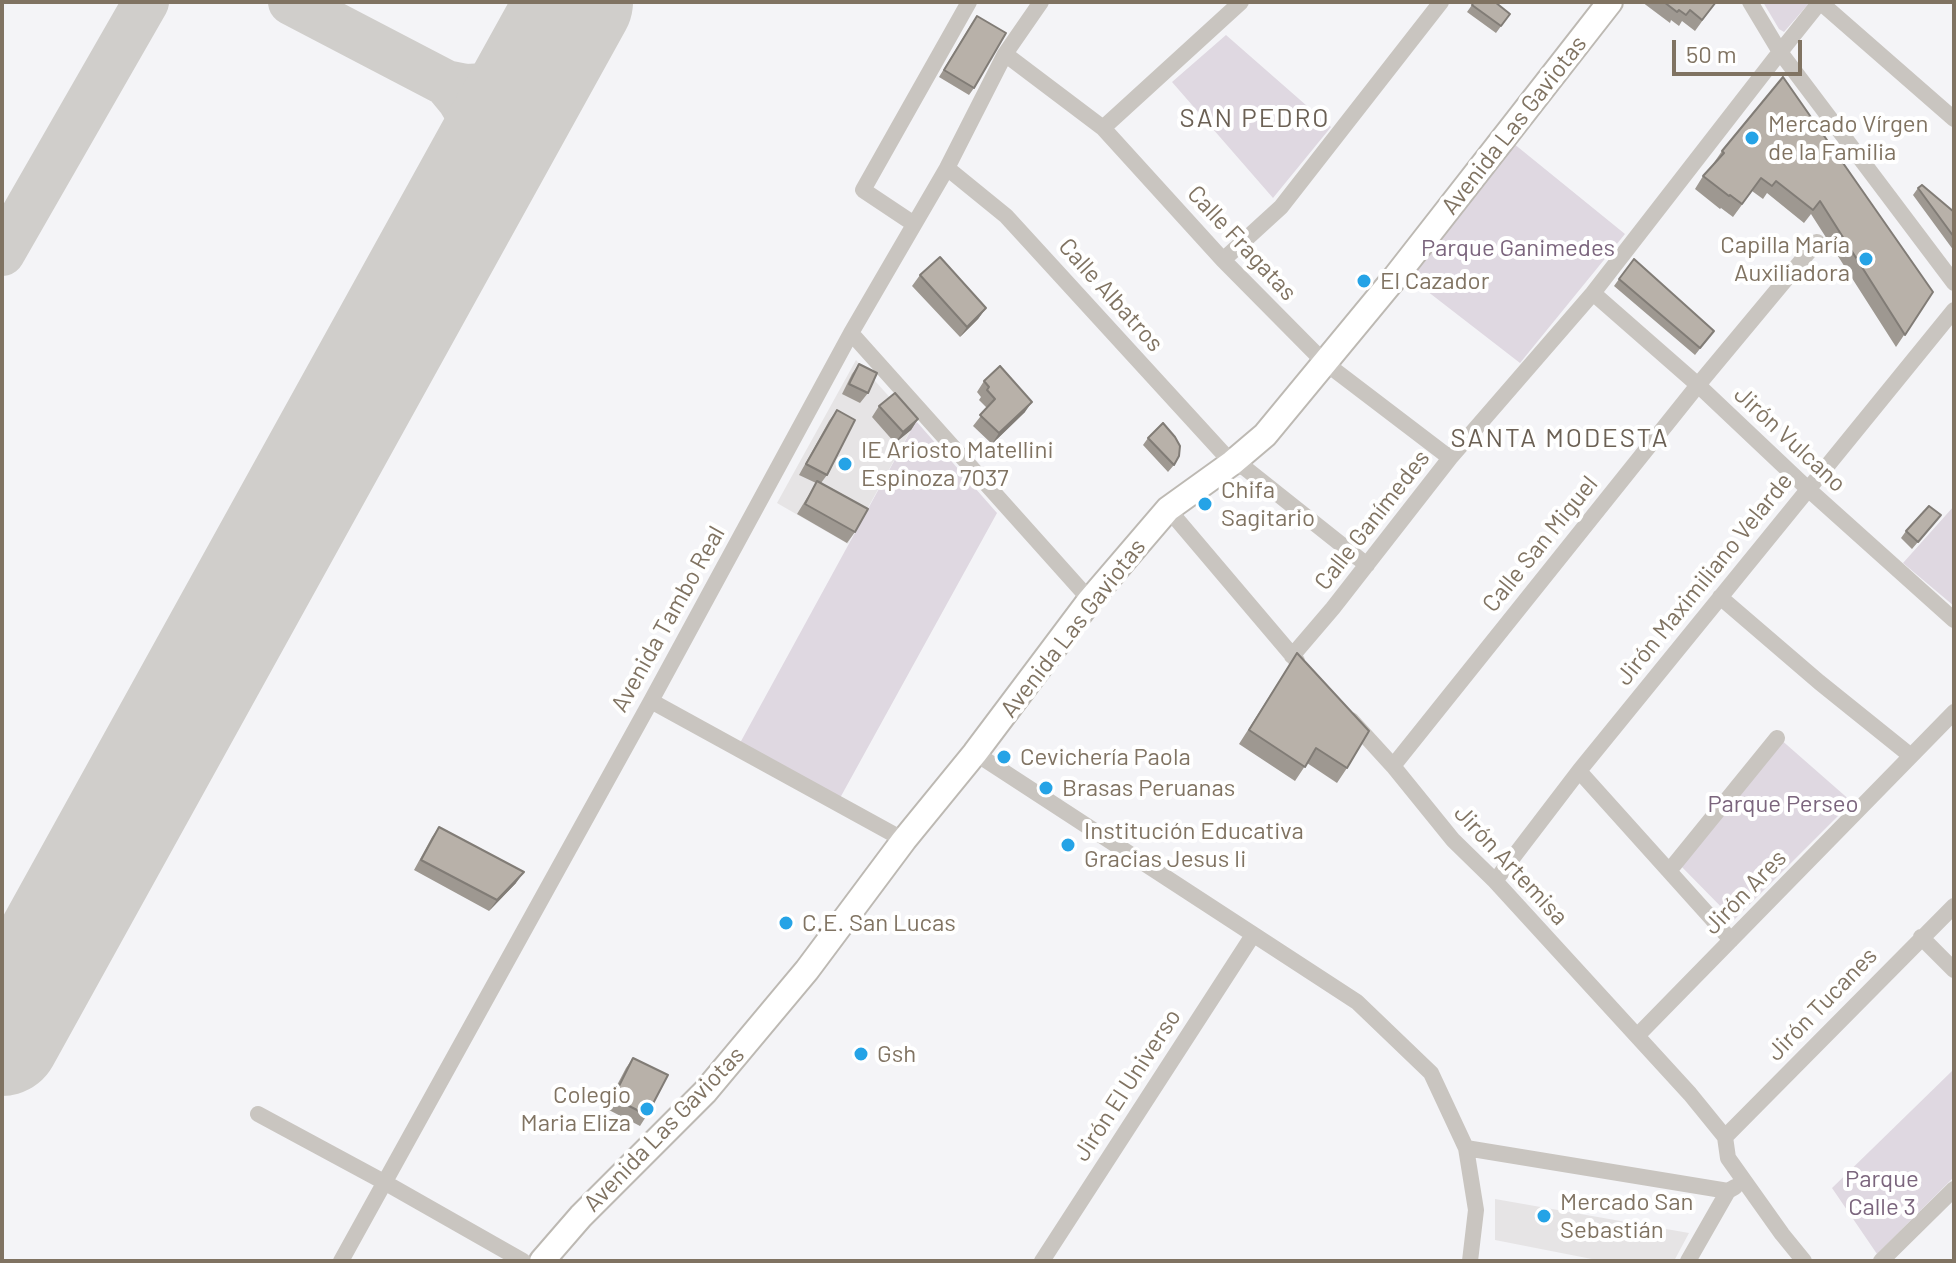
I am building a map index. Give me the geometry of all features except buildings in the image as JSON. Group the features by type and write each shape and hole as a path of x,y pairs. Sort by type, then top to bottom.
{"street":[{"path":"914,224 863,190 969,2"},
{"name":"Avenida Tambo Real","path":"341,1261 851,333 947,168 1005,54 1041,2"},
{"path":"1103,128 1241,2"},
{"path":"1223,260 1281,207 1441,2"},
{"name":"Avenida Las Gaviotas","path":"542,1261 581,1216 705,1092 807,970 1090,600 1168,509 1265,435 1393,280 1610,2"},
{"path":"1750,2 1780,52 1954,283"},
{"path":"1820,2 1954,119"},
{"name":"Calle Ganímedes","path":"1292,656 1450,458 1593,293 1820,2"},
{"name":"Calle Fragatas","path":"1005,54 1103,128 1223,260 1324,362 1450,458"},
{"name":"Calle Albatros","path":"947,168 1006,216 1232,463 1245,468 1367,565"},
{"name":"Calle San Miguel","path":"1393,766 1698,385 1817,242"},
{"name":"Jirón Vulcano","path":"1593,293 1954,620"},
{"name":"Jirón Maximiliano Velarde","path":"1495,881 1579,771 1954,310"},
{"path":"851,333 1090,600"},
{"path":"1168,509 1312,678"},
{"path":"1720,597 1911,756"},
{"path":"651,701 904,840"},
{"name":"Jirón Artemisa","path":"1342,711 1393,766 1453,840 1495,881 1690,1094 1725,1137 1728,1158 1804,1261"},
{"name":"Jirón Ares","path":"1637,1036 1954,712"},
{"path":"1669,871 1777,738"},
{"path":"975,753 1357,1002 1431,1073 1466,1148 1476,1210 1470,1261"},
{"path":"1579,771 1731,940"},
{"name":"Jirón Tucanes","path":"1725,1137 1954,906"},
{"name":"Jirón El Universo","path":"1042,1261 1253,935"},
{"path":"1921,937 1954,970"},
{"path":"258,1114 523,1261"},
{"path":"1466,1148 1728,1191"},
{"path":"1688,1261 1728,1191 1737,1186 1748,1186"},
{"path":"1881,1261 1954,1189"}],"shaded area":[{"name":"IE Ariosto Matellini Espinoza 7037","path":"856,360 914,424 848,544 777,503"},
{"name":"Mercado San Sebastián","path":"1495,1199 1689,1233 1674,1261 1602,1261 1495,1240"}],"green space":[{"path":"1763,2 1810,2 1784,32"},
{"path":"1226,35 1331,127 1273,198 1172,82"},
{"name":"Parque Ganimedes","path":"1508,139 1625,234 1520,363 1405,274"},
{"path":"916,421 997,513 840,798 740,743"},
{"path":"1954,506 1954,606 1903,563"},
{"name":"Parque Perseo","path":"1779,738 1852,802 1734,920 1675,860"},
{"name":"Parque Calle 3","path":"1952,1071 1954,1177 1877,1254 1832,1188"}],"taxiway":[{"path":"2,253 146,2"},
{"path":"291,2 446,83 466,87 487,86 521,79 537,70"},
{"path":"446,83 475,125 477,156 472,187"}],"runway":[{"path":"2,1038 575,2"}],"place":[{"name":"Mercado Vírgen de la Familia","path":"1752,138"},
{"name":"Capilla María Auxiliadora","path":"1866,259"},
{"name":"El Cazador","path":"1364,281"},
{"name":"IE Ariosto Matellini Espinoza 7037","path":"845,464"},
{"name":"Chifa Sagitario","path":"1205,504"},
{"name":"Cevichería Paola","path":"1004,757"},
{"name":"Brasas Peruanas","path":"1046,788"},
{"name":"Institución Educativa Gracias Jesus Ii","path":"1068,845"},
{"name":"C.E. San Lucas","path":"786,923"},
{"name":"Gsh","path":"861,1054"},
{"name":"Colegio Maria Eliza","path":"647,1109"},
{"name":"Mercado San Sebastián","path":"1544,1216"}],"district":[{"name":"SAN PEDRO","path":"1255,118"},
{"name":"SANTA MODESTA","path":"1560,438"}]}
